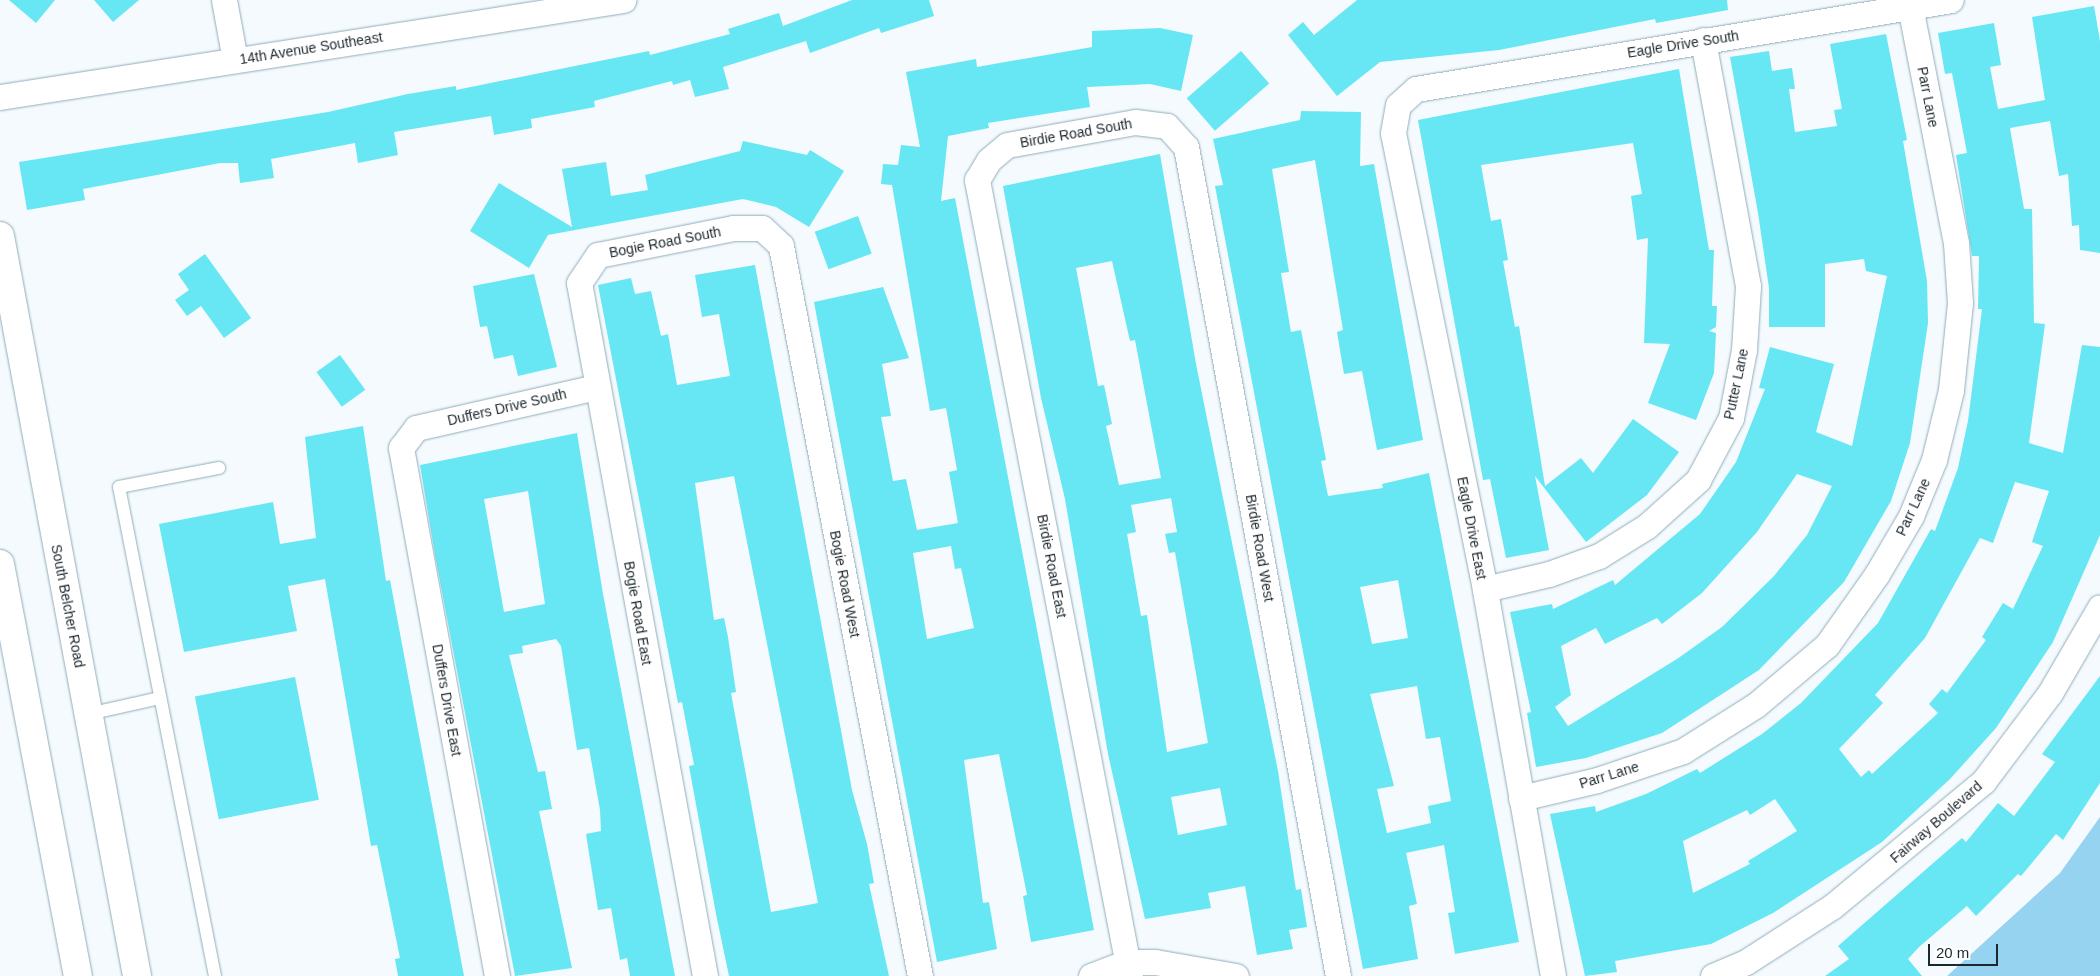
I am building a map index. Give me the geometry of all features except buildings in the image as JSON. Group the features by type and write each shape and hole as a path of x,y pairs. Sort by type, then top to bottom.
{"main road":[{"name":"South Belcher Road","path":"0,236 5,288 137,976"},
{"path":"0,564 78,976"}],"street":[{"path":"224,0 235,60"},
{"name":"14th Avenue Southeast","path":"0,97 622,0"},
{"name":"Eagle Drive South","path":"1416,89 1951,0"},
{"name":"Parr Lane","path":"1521,798 1597,780 1683,751 1756,705 1827,645 1877,574 1911,516 1934,460 1951,390 1960,303 1956,243 1910,7"},
{"name":"Putter Lane","path":"1485,588 1549,574 1599,556 1647,526 1698,480 1731,418 1744,350 1748,286 1703,40"},
{"name":"Eagle Drive East","path":"1416,89 1398,105 1393,133 1485,588 1553,976"},
{"name":"Birdie Road South","path":"989,160 1007,145 1136,122 1168,126"},
{"name":"Birdie Road West","path":"1168,126 1186,147 1338,976"},
{"name":"Birdie Road East","path":"989,160 977,180 1129,969"},
{"name":"Bogie Road South","path":"598,255 733,228"},
{"name":"Bogie Road West","path":"733,228 762,228 781,246 920,976"},
{"name":"Bogie Road East","path":"598,255 579,283 705,976"},
{"name":"Duffers Drive South","path":"416,428 597,387"},
{"name":"Duffers Drive East","path":"416,428 401,448 497,976"},
{"name":"Fairway Boulevard","path":"1713,976 1746,962 1833,906 1983,782 2050,693 2100,607"},
{"path":"1092,976 1154,962 1236,976"}],"lane":[{"path":"215,976 119,487 219,468"},
{"path":"88,714 160,698"}],"shaded area":[{"path":"2100,817 2100,976 1947,976 2060,873"}]}
